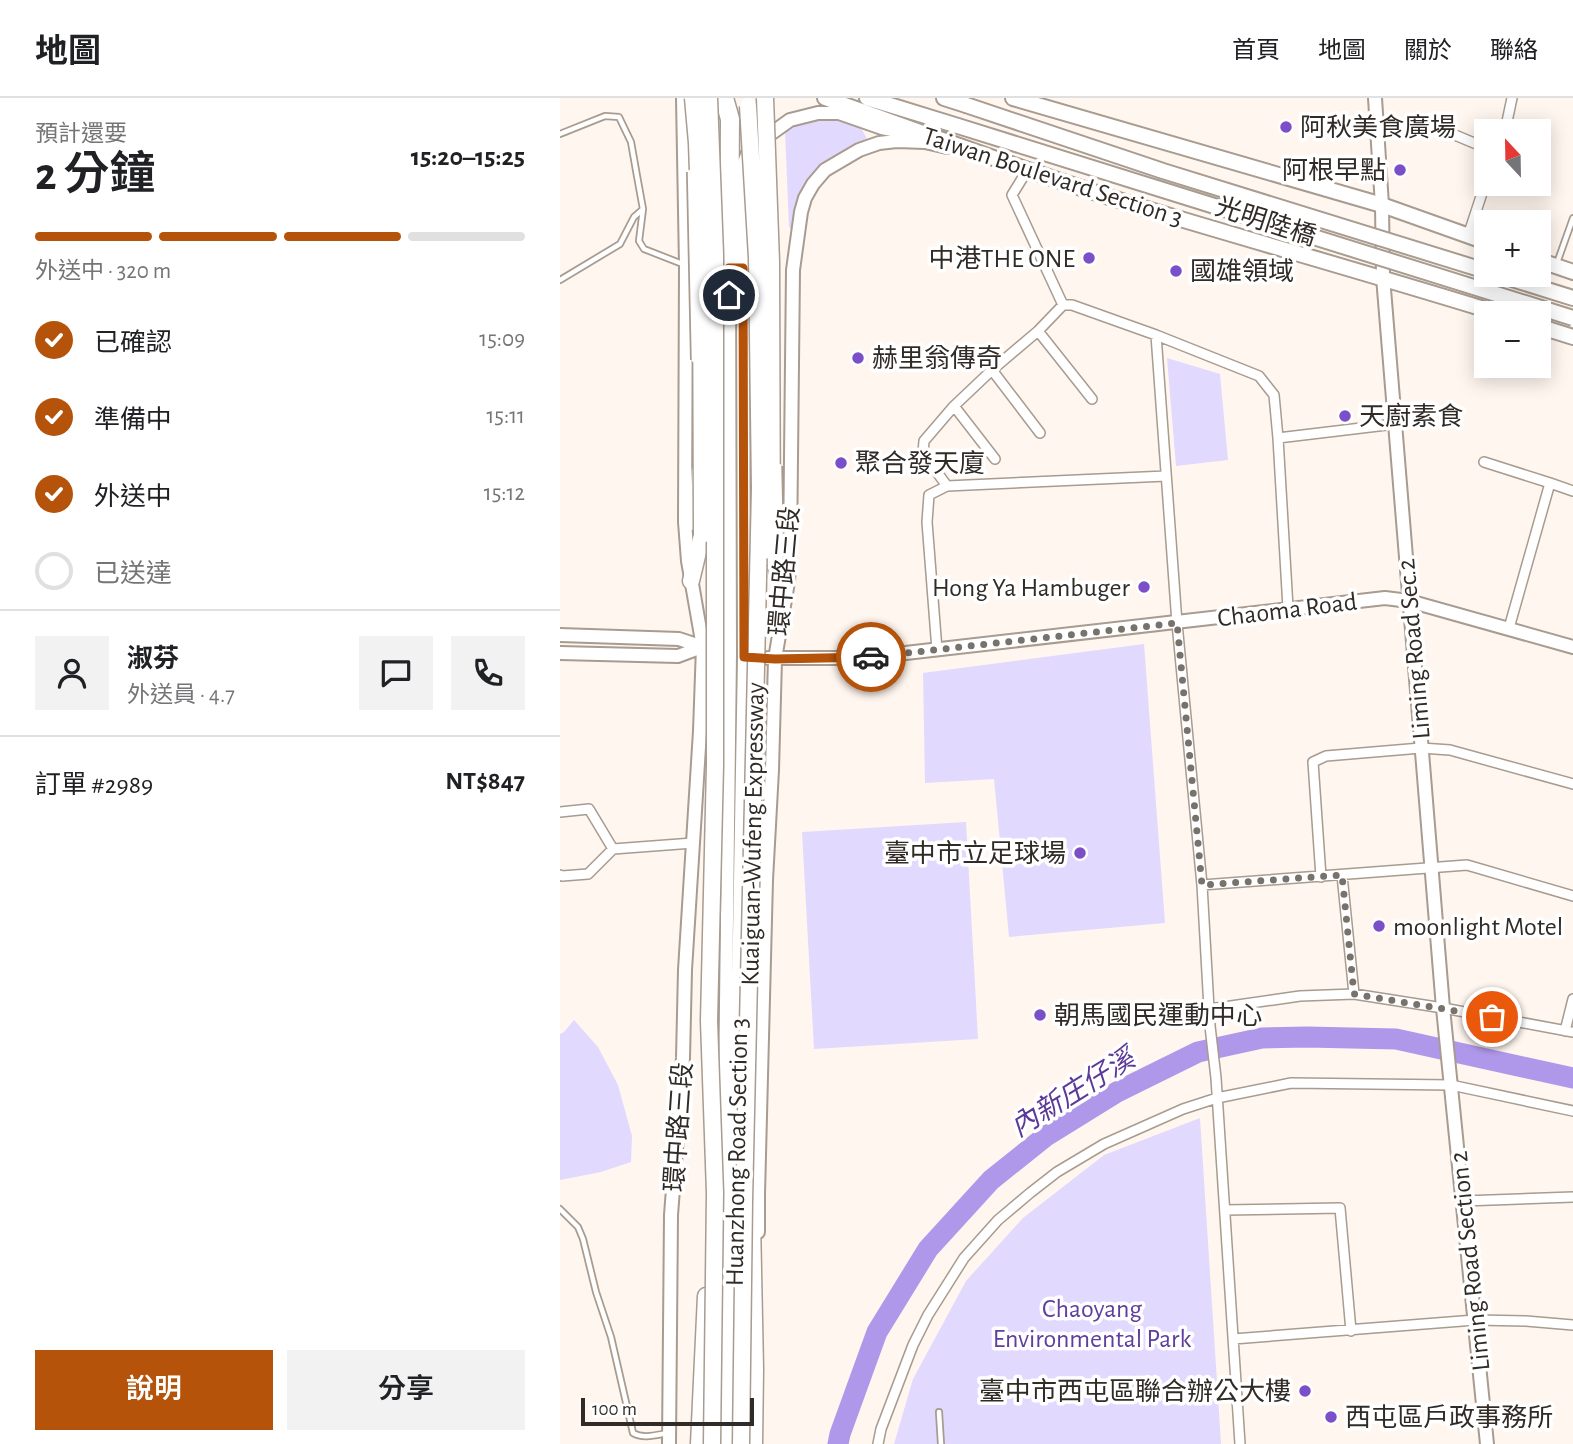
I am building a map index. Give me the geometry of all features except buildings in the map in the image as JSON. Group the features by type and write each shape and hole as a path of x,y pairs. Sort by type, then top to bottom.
{"highway":[{"path":"691,98 697,143 701,259 702,535 691,581"},
{"name":"Kuaiguan-Wufeng Expressway","path":"709,98 715,254 715,765 709,1021 715,1193 712,1444"},
{"path":"724,98 730,119 736,268"},
{"name":"Kuaiguan-Wufeng Expressway","path":"741,1444 760,489 757,258 747,98"},
{"path":"765,100 777,554 785,597"},
{"path":"699,1444 707,1253 715,1193"},
{"path":"744,1202 752,1221 754,1444"}],"main road":[{"name":"Taiwan Boulevard Section 3","path":"825,98 1155,211 1474,306"},
{"name":"Taiwan Boulevard Section 3","path":"867,98 958,126"},
{"name":"Taiwan Boulevard Section 3","path":"944,98 966,105"},
{"path":"1016,99 1046,103 1382,205 1474,238"},
{"name":"光明陸橋","path":"966,105 1163,171 1474,267"},
{"name":"光明陸橋","path":"958,126 1573,318"},
{"path":"1551,265 1573,272"},
{"path":"1538,287 1573,298"},
{"path":"1551,330 1573,337"}],"street":[{"path":"682,98 686,266 793,270"},
{"path":"1374,98 1382,205 1383,277"},
{"path":"1508,119 1512,98"},
{"name":"Huanzhong Road Section 3","path":"721,1444 730,653 740,173 747,155 762,140 790,121 818,113 839,113 882,128 1028,169"},
{"path":"1419,120 1474,143"},
{"name":"環中路三段","path":"761,1444 758,1194 766,880 775,659 788,582 790,552 793,270 801,212 813,184 825,170 859,150 879,144 897,141 925,142 1028,169"},
{"path":"1028,169 1012,195 1063,305"},
{"path":"1468,236 1481,196"},
{"name":"環中路三段","path":"669,1438 671,1215 683,1058 685,970 703,647 688,561 685,522 686,266"},
{"name":"Huanzhong Road Section 3","path":"730,1444 744,657 736,268"},
{"name":"Liming Road Sec.2","path":"1383,277 1444,1014"},
{"path":"947,486 923,453 924,441 954,406 1063,305 1073,305 1259,376 1273,395 1288,608"},
{"path":"1038,331 1092,399"},
{"path":"1156,335 1177,623 1202,885 1240,1444"},
{"path":"992,370 1040,433"},
{"path":"954,406 995,459"},
{"path":"1278,438 1395,424"},
{"path":"1484,462 1573,491"},
{"path":"937,650 927,522 929,495 947,486 1167,476"},
{"path":"1509,628 1550,484"},
{"name":"Chaoma Road","path":"563,635 679,639 744,657 862,658 1385,598 1409,601 1573,647"},
{"name":"Chaoma Road","path":"563,653 678,656 703,647"},
{"path":"1321,877 1313,762 1326,756 1421,748 1450,750 1573,784"},
{"path":"560,812 589,809 613,849"},
{"path":"560,875 589,874 613,849 693,844"},
{"path":"1202,885 1467,865 1573,896"},
{"path":"1342,875 1354,994"},
{"path":"1210,1009 1300,996 1354,994 1444,1014 1570,1031 1573,999"},
{"name":"Liming Road Section 2","path":"1444,1014 1487,1444"},
{"path":"878,1444 881,1429 913,1345 928,1315 964,1258 998,1220 1057,1172 1104,1144 1183,1109 1217,1098 1291,1083 1451,1082 1573,1111"},
{"path":"1463,1201 1573,1197"},
{"path":"1225,1210 1340,1208 1351,1331"},
{"path":"1233,1339 1475,1320 1573,1325"}],"lane":[{"path":"691,98 694,367"},
{"path":"765,100 778,392"},
{"path":"560,134 606,116 619,117 631,142 643,209 639,241 644,249 686,266"},
{"path":"560,280 620,244 634,216 643,209"},
{"path":"1555,266 1573,218"},
{"path":"688,561 695,460"},
{"path":"777,554 779,460"},
{"path":"782,570 785,597"},
{"path":"560,1209 578,1227 583,1239 611,1337 633,1433 669,1438"},
{"path":"939,1412 941,1444"}],"green space":[{"path":"823,116 855,122 867,139 827,162 794,232 789,227 785,130 792,125"},
{"path":"1167,358 1220,374 1228,460 1176,466"},
{"name":"臺中市立足球場","path":"1144,644 1165,923 1009,937 994,779 925,783 923,673"},
{"path":"966,822 978,1039 814,1049 802,832"},
{"path":"574,1020 598,1047 618,1085 632,1136 631,1162 601,1172 560,1180 560,1034"},
{"name":"Chaoyang Environmental Park","path":"1200,1118 1221,1444 894,1444 913,1379 966,1281 1023,1218 1104,1155"}],"waterway":[{"name":"內新庄仔溪","path":"838,1444 877,1332 928,1249 991,1180 1046,1136 1117,1092 1198,1052 1262,1038 1396,1039 1573,1078"}],"way so far":[{"path":"871,657 1177,623 1202,885 1342,875 1354,994 1492,1017"}],"place":[{"name":"阿秋美食廣場","path":"1286,127"},
{"name":"阿根早點","path":"1400,170"},
{"name":"中港THE ONE","path":"1089,258"},
{"name":"國雄領域","path":"1176,271"},
{"name":"赫里翁傳奇","path":"858,358"},
{"name":"天廚素食","path":"1345,416"},
{"name":"聚合發天廈","path":"841,463"},
{"name":"Hong Ya Hambuger","path":"1144,587"},
{"name":"臺中市立足球場","path":"1080,853"},
{"name":"moonlight Motel","path":"1379,926"},
{"name":"朝馬國民運動中心","path":"1040,1015"},
{"name":"臺中市西屯區聯合辦公大樓","path":"1305,1391"},
{"name":"西屯區戶政事務所","path":"1331,1417"}],"route":[{"path":"729,295 729,268 743,268 744,657 871,657"}]}
